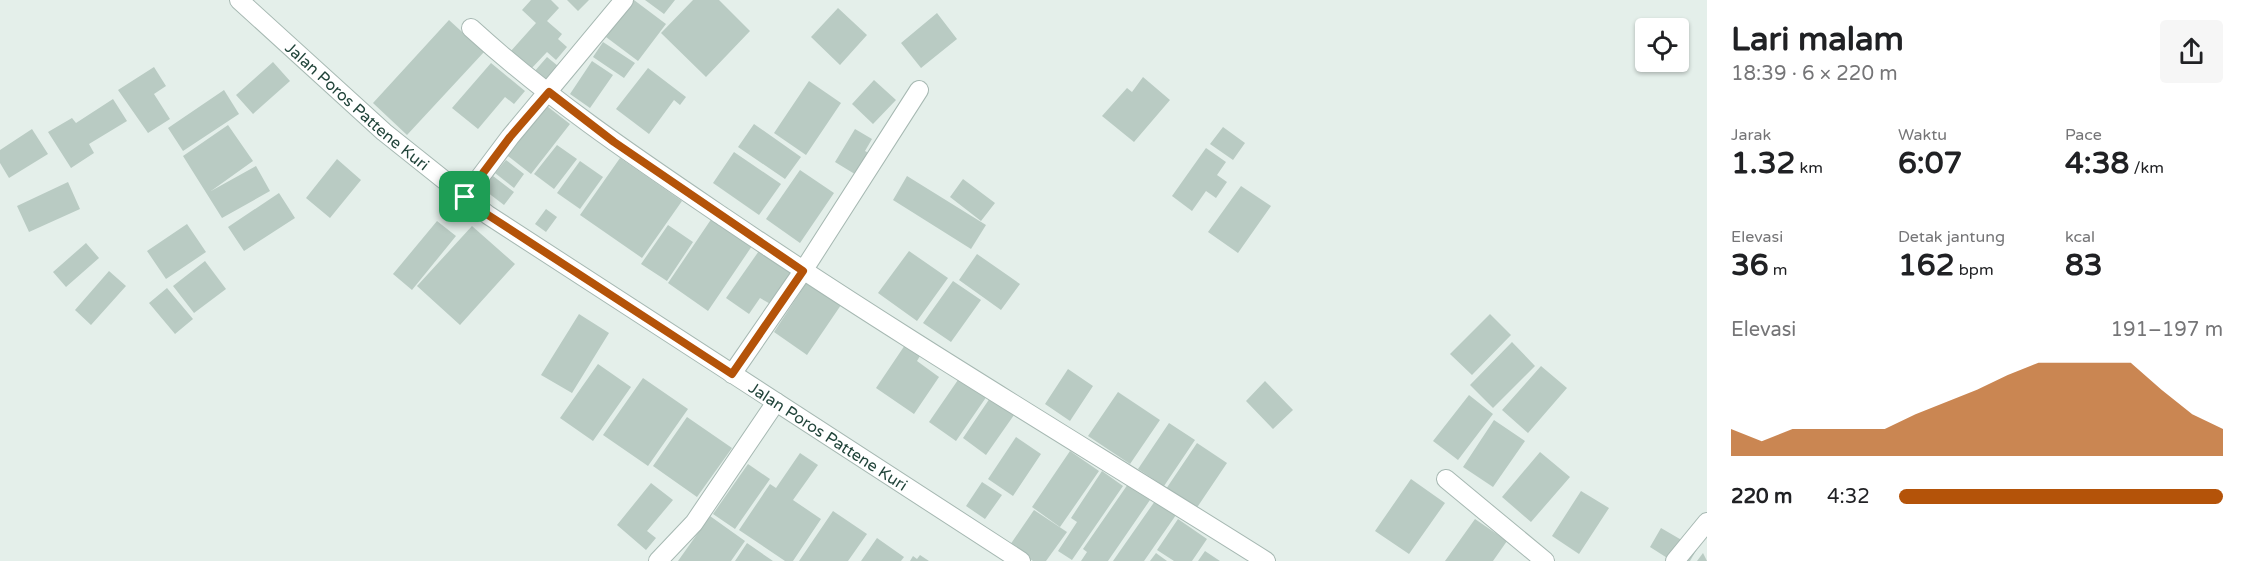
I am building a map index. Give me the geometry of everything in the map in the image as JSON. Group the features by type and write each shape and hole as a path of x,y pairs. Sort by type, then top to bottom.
{"street":[{"name":"Jalan Poros Pattene Kuri","path":"239,0 384,132 488,215 1021,561"},
{"path":"465,197 510,137 624,0"},
{"path":"471,28 504,58 614,142 803,271 1266,561"},
{"path":"732,374 803,271 919,90"},
{"path":"658,561 694,524 776,402"},
{"path":"1446,479 1545,561"},
{"path":"1675,561 1707,522"}],"building":[{"path":"531,0 551,0 559,8 547,21 562,34 558,39 567,47 556,60 547,52 530,70 510,52 536,23 522,10"},
{"path":"567,0 589,0 578,11"},
{"path":"634,0 666,24 638,61 606,37"},
{"path":"645,0 675,0 664,14"},
{"path":"693,0 719,0 750,31 706,77 661,33"},
{"path":"838,8 867,35 840,65 811,37"},
{"path":"937,13 957,39 921,68 901,43"},
{"path":"449,20 484,52 407,135 373,103"},
{"path":"603,42 635,63 624,78 593,57"},
{"path":"547,57 558,66 544,81 534,72"},
{"path":"592,61 613,75 590,108 570,94"},
{"path":"273,62 290,81 253,114 236,95"},
{"path":"491,63 525,91 514,104 505,97 478,129 452,108"},
{"path":"154,67 166,86 154,94 170,119 148,133 118,90"},
{"path":"648,68 686,97 680,105 674,100 649,134 616,109"},
{"path":"1143,77 1170,100 1134,142 1102,116 1127,88 1132,92"},
{"path":"874,80 896,100 873,124 852,104"},
{"path":"809,81 841,103 806,155 774,133"},
{"path":"224,90 239,114 183,151 168,128"},
{"path":"113,99 127,121 89,144 94,153 71,168 48,132 72,118 76,123"},
{"path":"543,103 570,124 531,174 504,153"},
{"path":"754,124 801,157 785,179 738,147"},
{"path":"228,125 253,161 211,191 256,166 270,191 222,218 183,156"},
{"path":"1223,127 1245,143 1233,160 1210,144"},
{"path":"32,129 48,154 9,178 0,163 0,150"},
{"path":"855,129 872,139 865,151 872,155 858,176 835,162"},
{"path":"557,145 577,159 554,189 534,174"},
{"path":"1206,148 1226,162 1217,175 1227,182 1216,198 1206,191 1192,211 1172,196"},
{"path":"734,152 781,184 759,215 713,183"},
{"path":"620,158 682,201 642,258 580,215"},
{"path":"337,159 361,180 330,218 306,198"},
{"path":"506,160 524,174 514,188 495,173"},
{"path":"580,161 603,177 580,209 557,193"},
{"path":"800,170 834,193 800,243 766,219"},
{"path":"493,176 514,192 504,205 483,189"},
{"path":"907,176 986,225 971,249 893,200"},
{"path":"963,179 995,203 981,221 950,197"},
{"path":"68,182 80,209 29,232 17,206"},
{"path":"1241,186 1271,206 1238,253 1208,232"},
{"path":"279,193 295,218 244,251 228,227"},
{"path":"546,209 557,217 546,232 535,224"},
{"path":"712,218 752,246 708,311 668,283"},
{"path":"437,221 456,236 412,290 393,274"},
{"path":"187,224 206,252 166,279 147,251"},
{"path":"668,225 693,242 667,281 641,264"},
{"path":"472,226 515,264 460,325 417,286"},
{"path":"86,243 99,258 66,287 53,272"},
{"path":"761,248 797,273 774,306 760,298 749,314 726,298"},
{"path":"909,251 948,278 917,321 878,293"},
{"path":"977,254 1020,284 1001,310 959,280"},
{"path":"205,261 226,289 194,313 173,286"},
{"path":"109,271 126,286 91,325 75,310"},
{"path":"953,281 981,300 951,342 923,323"},
{"path":"807,282 841,305 807,355 774,332"},
{"path":"167,288 193,319 175,334 149,303"},
{"path":"579,314 609,333 572,393 541,375"},
{"path":"1490,314 1511,335 1472,375 1450,354"},
{"path":"1512,342 1535,366 1493,408 1470,385"},
{"path":"905,345 920,356 917,361 939,377 914,414 876,388"},
{"path":"598,364 631,387 593,441 560,418"},
{"path":"1541,366 1567,388 1528,433 1502,410"},
{"path":"1068,369 1093,386 1070,421 1045,404"},
{"path":"960,377 987,396 956,441 929,422"},
{"path":"643,378 688,409 648,466 603,435"},
{"path":"1265,381 1293,410 1273,429 1246,401"},
{"path":"1118,392 1160,420 1130,464 1088,436"},
{"path":"1469,395 1493,414 1458,460 1433,441"},
{"path":"990,398 1014,415 986,455 963,438"},
{"path":"687,417 732,448 697,497 653,466"},
{"path":"1494,420 1525,441 1493,487 1463,467"},
{"path":"1169,423 1195,440 1164,486 1138,469"},
{"path":"1016,437 1041,454 1013,496 988,479"},
{"path":"1197,443 1227,463 1196,509 1166,489"},
{"path":"1070,451 1099,471 1060,527 1032,507"},
{"path":"1540,452 1570,477 1531,522 1502,497"},
{"path":"800,453 818,465 793,500 821,519 793,561 785,561 739,530 770,484 776,488"},
{"path":"748,464 770,479 735,529 713,514"},
{"path":"1102,471 1123,486 1072,560 1058,551 1077,522 1071,518"},
{"path":"1411,479 1445,503 1409,554 1375,531"},
{"path":"982,482 1002,495 985,519 966,506"},
{"path":"651,483 673,500 647,531 656,538 646,550 617,525"},
{"path":"1128,484 1150,500 1108,561 1081,561 1087,552 1083,549"},
{"path":"1581,491 1609,508 1579,554 1552,536"},
{"path":"1155,501 1176,515 1144,561 1113,561"},
{"path":"1034,510 1067,532 1046,561 1033,561 1010,545"},
{"path":"833,511 867,534 848,561 799,561"},
{"path":"710,516 745,541 731,561 678,561"},
{"path":"1178,519 1207,539 1192,561 1174,561 1157,550"},
{"path":"1475,519 1507,541 1493,561 1445,561"},
{"path":"1661,528 1697,549 1690,561 1672,561 1650,547"},
{"path":"877,538 904,557 901,561 861,561"},
{"path":"747,543 773,561 735,561"},
{"path":"1205,551 1220,561 1198,561"},
{"path":"1156,553 1167,561 1150,561"},
{"path":"1703,553 1707,561 1697,561"},
{"path":"920,555 929,561 910,561 913,556 917,559"}],"route":[{"path":"549,92 614,142 803,271 732,374 488,215 465,197 510,137 549,92"}]}
